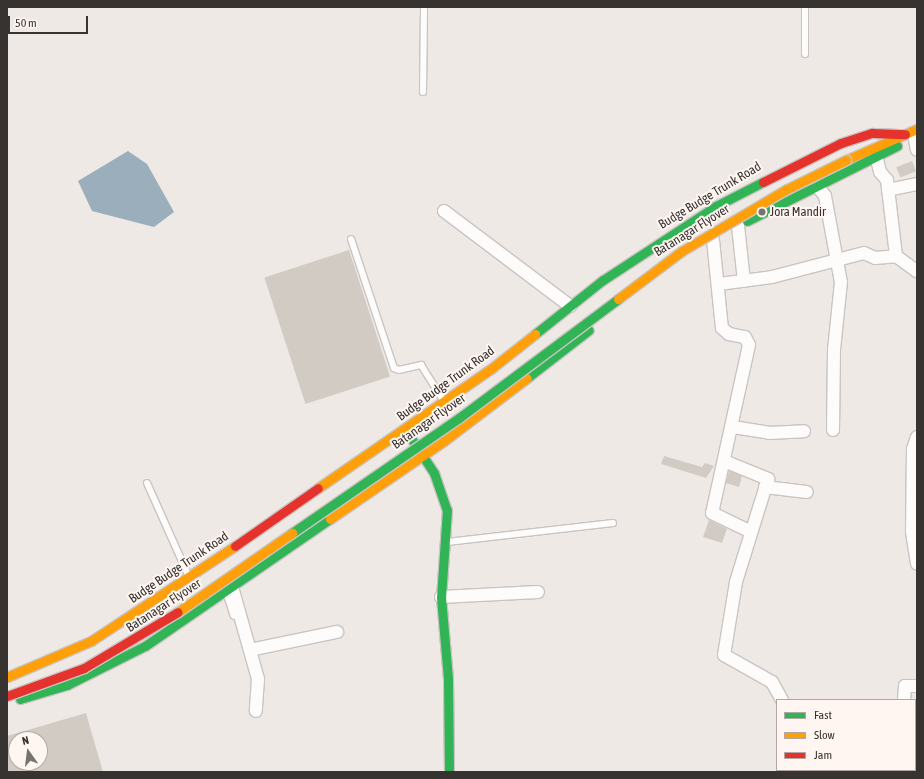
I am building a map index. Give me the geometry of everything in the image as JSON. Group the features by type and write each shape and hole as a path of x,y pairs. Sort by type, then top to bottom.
{"street":[{"name":"Budge Budge Trunk Road","path":"7,677 90,641 190,577 444,402 570,306 666,236 777,172 860,136 914,138"},
{"path":"7,703 111,666 229,589 423,455 488,409 646,285 713,240 817,186 877,159 897,146 914,138"},
{"path":"858,154 914,138"},
{"path":"858,154 897,146"},
{"name":"Batanagar Flyover","path":"7,696 84,668 155,628 464,414 682,250 787,189 858,154"},
{"path":"877,159 888,190 896,256"},
{"path":"888,190 917,184"},
{"path":"817,186 825,196 841,292 834,350 833,430"},
{"path":"444,211 570,306"},
{"path":"738,226 744,281"},
{"path":"713,240 719,284 722,328 749,342 733,427 712,513 749,531"},
{"path":"719,284 744,281 864,254 872,257 896,256 917,271"},
{"path":"733,427 769,433 804,431"},
{"path":"405,429 423,455 444,494 447,542 441,597 448,678 449,772"},
{"path":"917,437 913,449 914,521 917,564"},
{"path":"724,461 768,479 749,531 734,592 724,655 772,682 781,699"},
{"path":"765,486 807,492"},
{"path":"229,589 250,650 258,679 256,711"},
{"path":"441,597 538,592"},
{"path":"250,650 337,632"},
{"path":"904,699 905,686 917,686"}],"lane":[{"path":"423,92 424,7"},
{"path":"805,7 805,54"},
{"path":"351,239 394,368 399,370 421,365 444,402"},
{"path":"147,483 190,577"},
{"path":"447,542 613,523"},
{"path":"229,589 250,672"}],"water":[{"path":"128,151 147,164 174,212 154,227 92,211 78,181"}],"building":[{"path":"912,161 916,171 900,178 896,167"},
{"path":"349,250 390,376 305,404 264,278"},
{"path":"664,456 702,467 705,463 714,466 706,478 661,464"},
{"path":"729,471 742,476 739,487 726,483"},
{"path":"709,520 727,529 722,543 703,537"},
{"path":"86,713 103,772 7,772 7,736 8,771 48,771 48,731 24,731"}],"traffic: fast":[{"path":"747,221 897,146"},
{"path":"535,334 603,280 716,206 763,182"},
{"path":"292,533 459,418 618,299"},
{"path":"527,378 589,330"},
{"path":"405,429 434,473 447,510 441,597 448,678 449,772"},
{"path":"20,699 67,685 145,646 330,519"}],"traffic: slow":[{"path":"846,160 917,129"},
{"path":"618,299 682,251 787,189 846,160"},
{"path":"318,488 492,368 535,334"},
{"path":"330,519 444,441 527,378"},
{"path":"178,612 292,533"},
{"path":"7,677 91,641 235,546"}],"traffic: jam":[{"path":"763,182 841,143 872,133 905,134"},
{"path":"235,546 318,488"},
{"path":"7,696 84,668 178,612"}],"place":[{"name":"Jora Mandir","path":"762,212"}]}
